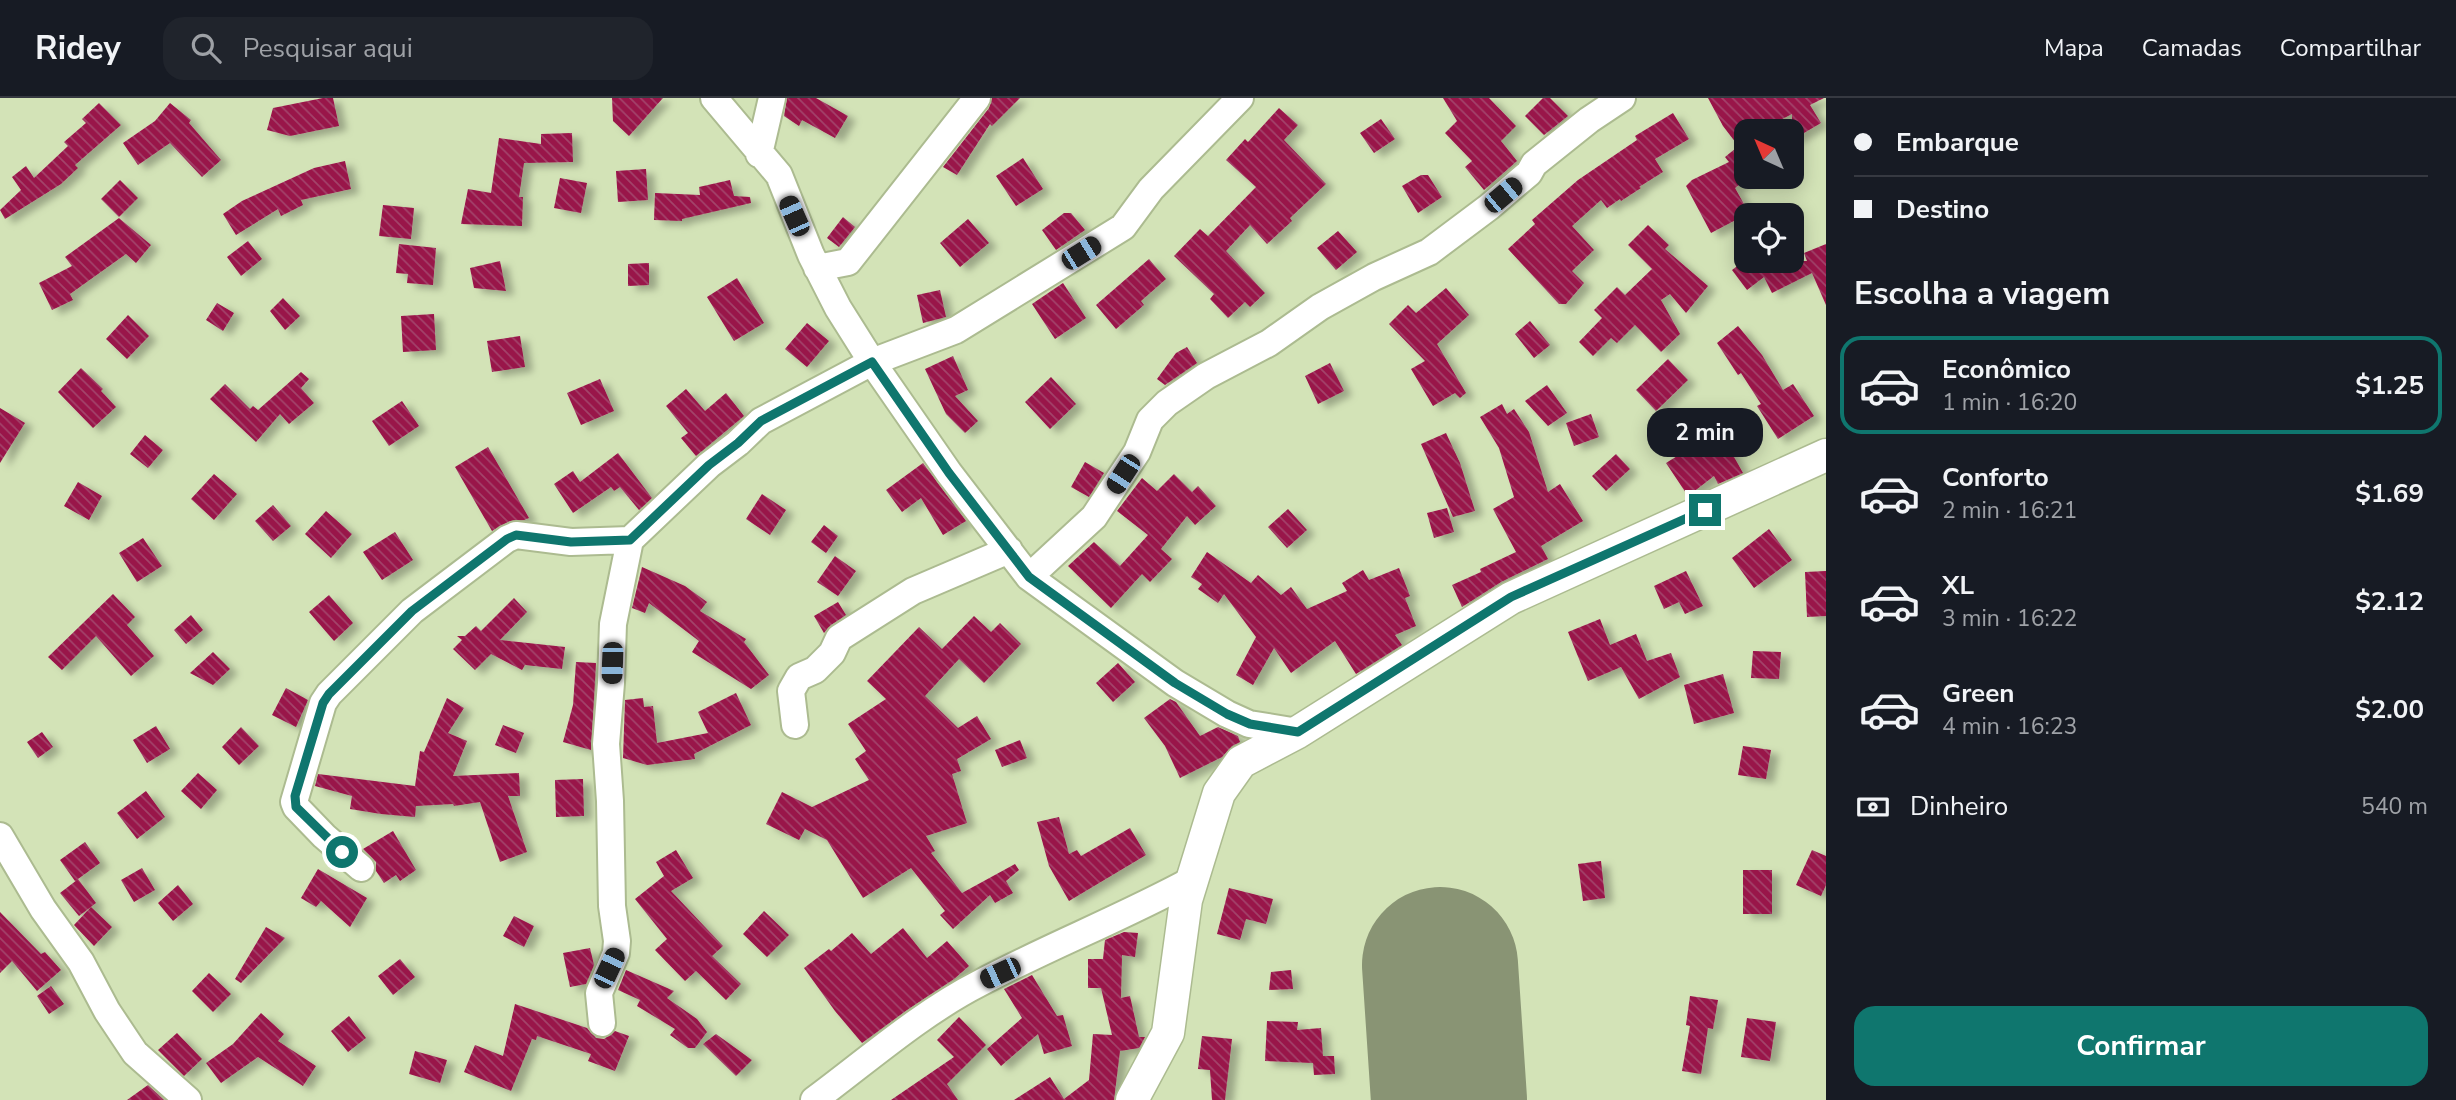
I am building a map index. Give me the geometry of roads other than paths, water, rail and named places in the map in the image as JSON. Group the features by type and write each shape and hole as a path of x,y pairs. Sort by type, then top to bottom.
{"street":[{"path":"714,98 779,175 817,268 872,362 949,473 1029,577 1175,683 1227,714 1250,724 1298,732"},
{"path":"760,153 772,98"},
{"path":"817,268 848,262 977,98"},
{"path":"602,1023 600,993 616,953 617,941 612,906 606,744 613,624 630,540 709,465 761,421 872,362 956,330 1123,227 1151,189 1240,98"},
{"path":"1029,577 1094,517 1137,452 1150,421 1167,403 1206,376 1269,343 1320,307 1374,277 1429,252 1489,207 1529,173 1534,164 1589,120 1622,98"},
{"path":"1132,1100 1168,1033 1186,901 1219,793 1241,762 1298,732 1511,597 1826,454"},
{"path":"361,868 324,836 294,802 323,703 329,694 412,611 507,539 516,535 571,542 630,540"},
{"path":"795,725 791,691 799,677 815,670 832,653 839,638 913,591 1009,550"},
{"path":"0,836 43,909 81,962 107,1011 135,1053 188,1100"},
{"path":"814,1100 923,1019 978,983 1135,911 1192,880"}]}
